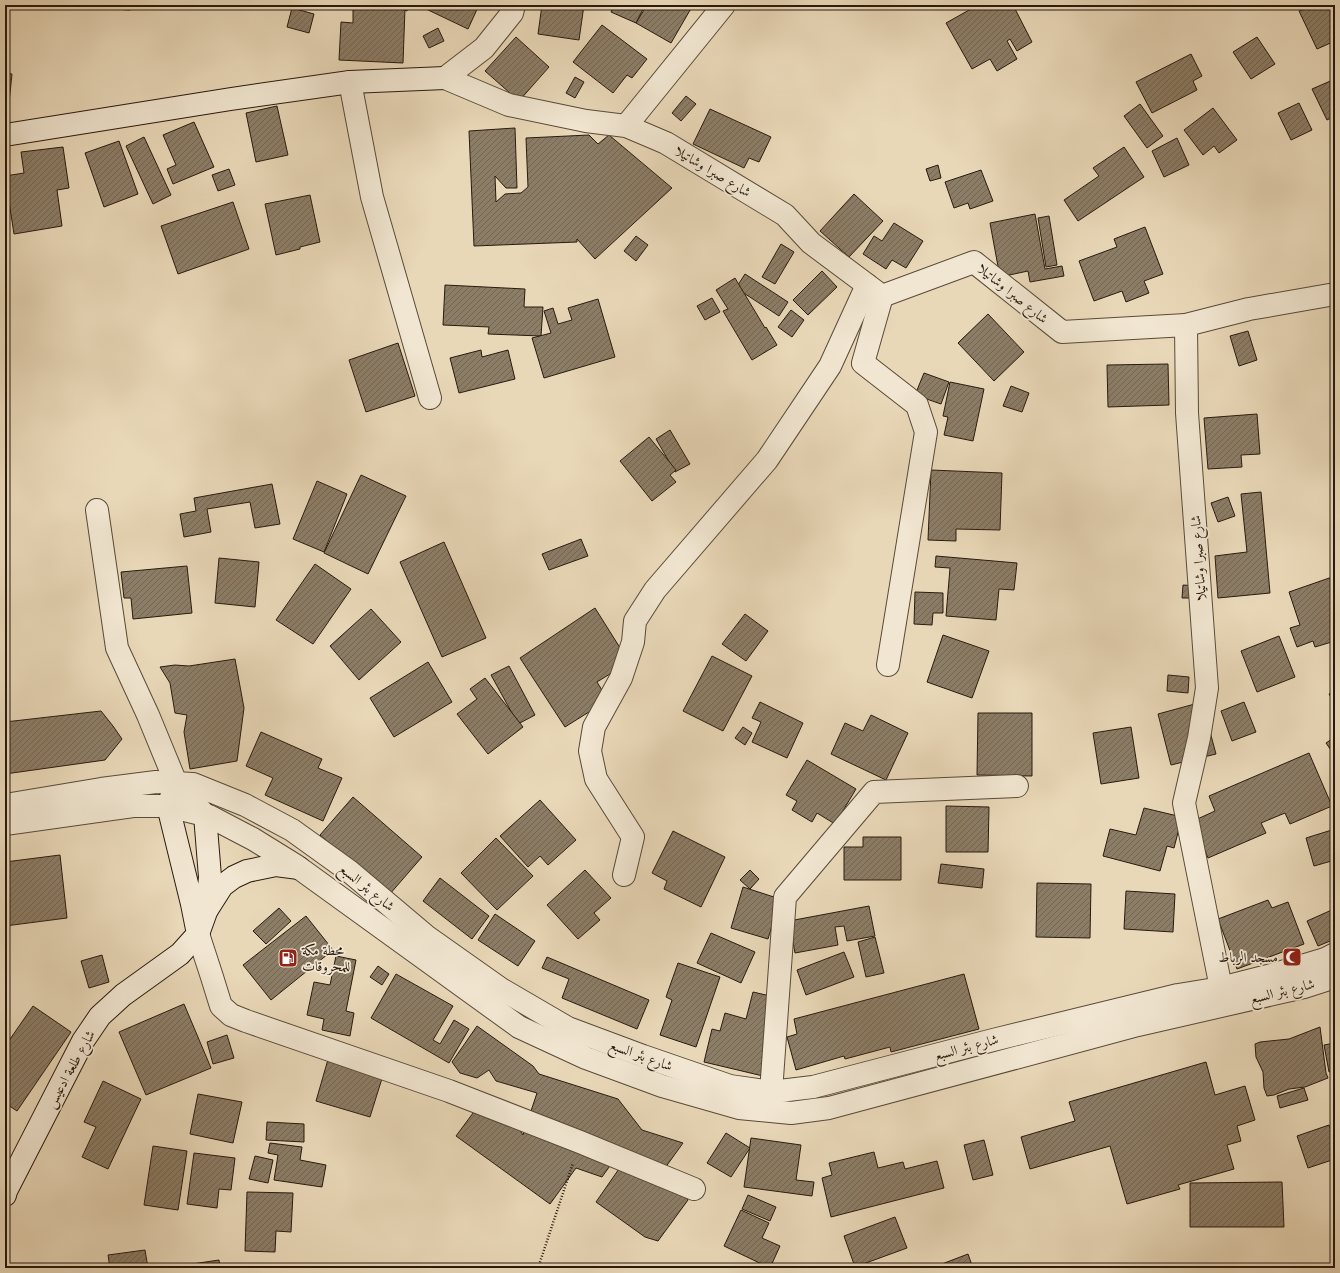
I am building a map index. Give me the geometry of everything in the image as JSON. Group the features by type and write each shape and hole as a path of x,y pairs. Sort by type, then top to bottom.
{"street":[{"path":"5,135 224,100 350,82 445,78 484,48 512,13 514,5"},
{"path":"626,126 724,5"},
{"name":"شارع صبرا وشاتيلا","path":"445,78 509,105 586,121 626,126 666,143 785,215 811,243 874,291 974,262 1062,332 1186,325 1187,413 1208,688 1199,738 1184,803 1221,988"},
{"path":"350,82 372,197 430,398"},
{"path":"874,291 863,363 917,405 926,432 888,666"},
{"path":"624,875 633,837 596,779 590,751 594,727 621,678 633,642 635,621 655,590 767,460 830,366 874,291"},
{"path":"1186,325 1249,309 1335,294"},
{"path":"97,510 117,648 148,715 176,783 204,815"},
{"name":"شارع بئر السبع","path":"5,805 156,782 193,784 245,805 292,830 349,871 426,936 501,989 568,1028 730,1086 771,1092 813,1087 993,1040 1178,995 1221,988 1268,976 1325,959 1335,954"},
{"path":"176,783 168,806 198,934 221,1006 230,1015 449,1091 580,1142 694,1189"},
{"path":"771,1092 785,897 874,792 1017,786"},
{"name":"شارع بئر السبع","path":"5,824 133,806 168,806 204,815 253,839 299,868 519,1027 586,1058 662,1086 747,1109 791,1113 830,1108 1138,1025 1304,987 1335,977"},
{"name":"شارع طلعة ادعيس","path":"5,1195 83,1041 100,1016 124,995 180,954 198,934 207,909 210,877 204,815"},
{"path":"207,909 222,886 234,877 247,871 276,865 299,868"}],"path":[{"path":"538,1268 580,1142"}],"building":[{"path":"80,5 130,5 130,10 80,7"},
{"path":"390,5 409,5 407,11"},
{"path":"426,5 479,5 468,29 424,8"},
{"path":"542,5 584,5 579,40 538,34"},
{"path":"614,5 645,5 636,23 611,12"},
{"path":"647,5 693,5 671,43 636,23"},
{"path":"978,5 1013,5 1032,42 1017,51 1010,39 1007,41 1017,59 997,71 990,59 972,69 946,23"},
{"path":"1314,5 1335,5 1335,41 1317,49 1299,11"},
{"path":"353,6 405,8 403,63 339,60 341,22 353,23"},
{"path":"292,8 314,14 309,33 287,27"},
{"path":"602,25 647,59 632,78 627,75 613,93 573,62"},
{"path":"438,28 444,41 429,48 423,36"},
{"path":"516,37 549,67 519,101 485,71"},
{"path":"1257,37 1275,64 1251,79 1233,52"},
{"path":"1191,54 1202,76 1193,81 1197,90 1152,113 1136,82"},
{"path":"5,73 12,74 8,112 5,112"},
{"path":"575,77 584,82 575,98 566,93"},
{"path":"1335,79 1335,116 1327,120 1312,89"},
{"path":"686,96 696,104 681,121 672,113"},
{"path":"1299,103 1312,130 1291,140 1278,113"},
{"path":"1140,104 1163,136 1147,148 1124,116"},
{"path":"277,106 288,155 256,162 246,113"},
{"path":"1213,108 1237,140 1219,153 1214,146 1203,155 1184,130"},
{"path":"710,109 771,137 759,162 749,158 744,168 693,144"},
{"path":"194,122 214,167 173,184 167,169 176,165 163,135"},
{"path":"515,128 517,188 506,188 495,176 496,202 505,194 521,193 528,187 526,138 589,135 598,144 609,135 672,188 595,259 577,239 577,242 474,246 469,131"},
{"path":"144,137 171,195 153,204 126,146"},
{"path":"1177,138 1189,165 1164,177 1152,151"},
{"path":"119,141 138,194 104,207 85,153"},
{"path":"63,147 69,188 57,190 62,226 14,234 5,176 24,173 21,152"},
{"path":"1124,147 1144,177 1078,221 1064,200 1099,176 1093,168"},
{"path":"938,165 941,178 930,181 926,169"},
{"path":"229,169 235,185 218,191 212,175"},
{"path":"981,170 993,201 970,209 968,203 954,208 945,182"},
{"path":"854,194 883,221 849,257 820,231"},
{"path":"310,195 320,242 276,255 265,204"},
{"path":"233,202 249,249 178,274 161,226"},
{"path":"1035,214 1045,269 1062,266 1064,276 1030,282 1028,271 1000,277 990,223"},
{"path":"1049,216 1057,265 1046,267 1038,218"},
{"path":"894,223 923,241 906,268 892,260 886,269 863,254 874,236 882,241"},
{"path":"1145,227 1163,274 1144,281 1149,293 1126,302 1122,291 1094,301 1079,261 1117,247 1114,239"},
{"path":"636,236 648,245 636,261 624,251"},
{"path":"781,244 794,252 775,284 762,277"},
{"path":"6,250 7,267 5,267"},
{"path":"822,271 837,287 808,315 793,300"},
{"path":"745,274 788,302 779,316 736,288"},
{"path":"735,278 777,345 752,360 723,311 728,309 716,290"},
{"path":"445,285 525,289 524,307 543,307 541,336 488,334 489,327 443,325"},
{"path":"712,298 720,312 705,320 697,306"},
{"path":"598,299 615,357 544,378 532,338 551,333 544,311 553,308 558,324 572,320 568,308"},
{"path":"791,310 804,320 792,337 778,327"},
{"path":"988,314 1024,352 994,381 958,343"},
{"path":"1248,331 1257,360 1239,366 1230,336"},
{"path":"398,343 415,396 366,412 349,360"},
{"path":"481,350 482,357 508,350 515,379 459,393 450,358"},
{"path":"1168,364 1169,405 1108,407 1107,365"},
{"path":"924,373 949,382 941,404 915,395"},
{"path":"950,382 984,389 973,441 944,435 948,417 943,416"},
{"path":"1011,386 1029,393 1022,412 1003,406"},
{"path":"1257,414 1260,454 1241,455 1242,467 1208,469 1204,418"},
{"path":"670,430 690,464 675,472 656,439"},
{"path":"649,437 676,470 670,475 676,482 652,501 620,461"},
{"path":"931,470 1002,473 1000,530 956,529 956,541 928,540"},
{"path":"361,475 406,496 368,574 324,553"},
{"path":"317,481 347,494 324,552 293,539"},
{"path":"272,484 280,524 255,528 250,502 207,509 211,532 184,537 180,514 196,511 194,498"},
{"path":"1261,492 1270,593 1218,598 1215,556 1247,552 1241,494"},
{"path":"1228,497 1235,516 1218,522 1211,503"},
{"path":"581,539 588,556 549,570 542,554"},
{"path":"444,542 486,638 442,657 400,562"},
{"path":"936,556 1017,563 1014,590 999,589 996,620 946,616 950,568 935,567"},
{"path":"219,558 259,562 255,607 215,603"},
{"path":"315,564 351,589 313,644 276,620"},
{"path":"187,566 192,613 133,619 131,598 124,598 121,572"},
{"path":"1335,576 1335,641 1315,647 1313,641 1297,647 1290,628 1300,625 1289,592"},
{"path":"1183,585 1198,586 1197,598 1182,598"},
{"path":"915,592 943,593 943,613 933,613 932,625 914,624"},
{"path":"595,608 629,662 597,682 608,700 565,727 520,658"},
{"path":"371,609 401,642 359,680 330,646"},
{"path":"745,614 768,631 746,661 722,644"},
{"path":"943,635 989,651 972,698 927,682"},
{"path":"1279,636 1295,677 1257,692 1241,651"},
{"path":"712,656 752,676 723,731 683,711"},
{"path":"235,659 244,708 237,761 190,769 184,732 187,715 175,713 170,683 160,667 175,665 189,666"},
{"path":"428,662 452,702 394,737 370,698"},
{"path":"509,666 535,715 518,724 491,675"},
{"path":"1168,675 1189,677 1188,693 1167,691"},
{"path":"485,678 523,727 488,754 457,714 477,699 470,689"},
{"path":"1335,691 1335,703 1329,694"},
{"path":"760,702 803,723 787,758 752,742 761,722 752,718"},
{"path":"1202,702 1216,754 1171,765 1158,714"},
{"path":"1244,702 1256,732 1232,741 1221,711"},
{"path":"101,711 122,739 105,760 5,774 5,722"},
{"path":"978,713 1032,713 1032,776 977,775"},
{"path":"871,715 908,733 886,780 831,754 845,723 863,731"},
{"path":"743,727 752,733 745,745 735,738"},
{"path":"1131,727 1139,778 1101,784 1093,733"},
{"path":"261,732 322,759 318,768 342,778 323,821 265,795 273,778 246,766"},
{"path":"1335,737 1335,756 1326,743"},
{"path":"1309,753 1332,806 1290,824 1285,813 1261,823 1266,833 1208,858 1193,821 1215,811 1209,796"},
{"path":"807,760 856,789 835,824 817,813 812,822 792,810 797,801 786,795"},
{"path":"353,797 422,857 389,895 320,835"},
{"path":"540,800 576,840 548,865 540,856 528,867 500,836"},
{"path":"946,806 989,807 988,852 946,852"},
{"path":"1144,808 1182,817 1174,848 1167,846 1160,871 1103,856 1110,829 1136,835"},
{"path":"1335,829 1335,860 1314,866 1306,838"},
{"path":"673,831 725,857 701,907 664,889 667,881 652,873"},
{"path":"863,837 901,837 901,880 844,880 844,847 863,847"},
{"path":"496,838 533,876 497,910 461,873"},
{"path":"60,855 67,918 5,926 5,862"},
{"path":"941,864 984,869 982,888 938,883"},
{"path":"585,870 611,898 594,913 600,920 578,939 547,905"},
{"path":"750,870 759,879 750,889 740,880"},
{"path":"440,878 489,916 472,939 423,901"},
{"path":"1037,883 1091,884 1090,938 1036,937"},
{"path":"743,887 780,899 768,939 731,928"},
{"path":"1126,891 1175,894 1173,932 1124,929"},
{"path":"1335,899 1335,939 1318,946 1307,921 1334,909 1330,901"},
{"path":"1268,900 1272,908 1288,902 1304,944 1237,969 1218,919"},
{"path":"869,906 875,936 847,941 844,926 835,927 838,945 795,953 789,921"},
{"path":"279,908 291,921 266,944 253,931"},
{"path":"495,914 535,941 518,966 478,940"},
{"name":"محطة مكة للمحروقات","path":"306,916 333,950 271,1000 243,965"},
{"path":"711,933 755,952 741,983 697,963"},
{"path":"875,937 884,973 866,977 858,942"},
{"path":"844,952 854,977 806,995 797,970"},
{"path":"102,955 109,982 89,988 81,961"},
{"path":"336,956 356,960 346,1011 354,1013 350,1036 322,1030 324,1019 307,1015 314,982 330,985"},
{"path":"547,957 649,1000 637,1029 562,998 569,979 542,968"},
{"path":"678,963 720,977 696,1047 660,1035 672,1000 666,997"},
{"path":"378,966 389,974 382,985 370,977"},
{"path":"396,974 453,1006 433,1040 440,1044 454,1020 469,1029 449,1063 371,1018"},
{"path":"964,974 979,1029 891,1052 890,1047 845,1059 844,1056 796,1070 787,1037 797,1034 794,1019"},
{"path":"753,992 783,999 763,1076 704,1062 712,1029 720,1031 725,1013 746,1019"},
{"path":"184,1004 211,1068 146,1095 119,1032"},
{"path":"33,1006 71,1032 17,1111 5,1103 5,1040 8,1042"},
{"path":"1335,1016 1335,1029 1331,1018"},
{"path":"477,1026 533,1066 539,1074 618,1099 642,1130 683,1143 665,1168 688,1200 658,1241 645,1237 596,1202 621,1166 612,1163 602,1177 576,1168 550,1204 456,1136 476,1109 513,1120 523,1135 537,1093 496,1081 489,1070 477,1078 460,1073 452,1062"},
{"path":"1320,1027 1326,1073 1328,1078 1305,1087 1289,1089 1267,1096 1264,1088 1263,1072 1256,1057 1255,1044 1260,1042 1289,1039"},
{"path":"227,1035 234,1058 213,1064 207,1042"},
{"path":"1335,1043 1335,1071 1329,1072 1324,1045"},
{"path":"329,1056 384,1072 370,1117 316,1101"},
{"path":"1206,1062 1215,1095 1245,1086 1255,1120 1237,1126 1241,1141 1227,1145 1234,1169 1178,1185 1180,1189 1127,1204 1110,1146 1030,1169 1021,1137 1075,1121 1069,1102"},
{"path":"103,1081 141,1099 108,1169 82,1157 96,1127 84,1122"},
{"path":"1304,1088 1308,1100 1280,1108 1277,1096"},
{"path":"198,1094 242,1102 233,1143 190,1134"},
{"path":"267,1122 304,1124 304,1142 266,1140"},
{"path":"1329,1125 1335,1142 1335,1159 1308,1168 1297,1136"},
{"path":"726,1133 750,1148 731,1177 707,1163"},
{"path":"751,1138 801,1145 796,1180 814,1182 812,1196 744,1187"},
{"path":"984,1140 993,1175 973,1180 964,1145"},
{"path":"270,1143 302,1147 300,1160 326,1165 322,1187 274,1180 278,1155 268,1153"},
{"path":"153,1146 187,1151 178,1210 144,1205"},
{"path":"874,1152 878,1168 903,1162 905,1169 937,1161 944,1188 831,1217 822,1178 832,1175 829,1163"},
{"path":"194,1153 235,1158 231,1190 219,1189 217,1208 187,1204"},
{"path":"255,1156 273,1160 268,1183 249,1179"},
{"path":"1282,1182 1284,1227 1190,1227 1190,1183"},
{"path":"247,1192 293,1193 291,1232 276,1231 275,1252 245,1251"},
{"path":"748,1195 776,1207 770,1221 742,1209"},
{"path":"741,1210 769,1223 762,1238 780,1246 770,1268 724,1246"},
{"path":"895,1217 907,1248 855,1267 844,1236"},
{"path":"145,1250 148,1268 110,1268 108,1255"},
{"path":"968,1254 973,1268 934,1268 934,1267"},
{"path":"219,1260 220,1268 165,1268"},
{"path":"99,1265 99,1268 68,1268"}],"place":[{"name":"مسجد الرباط","path":"1292,957"},
{"name":"محطة مكة للمحروقات","path":"288,958"}]}
